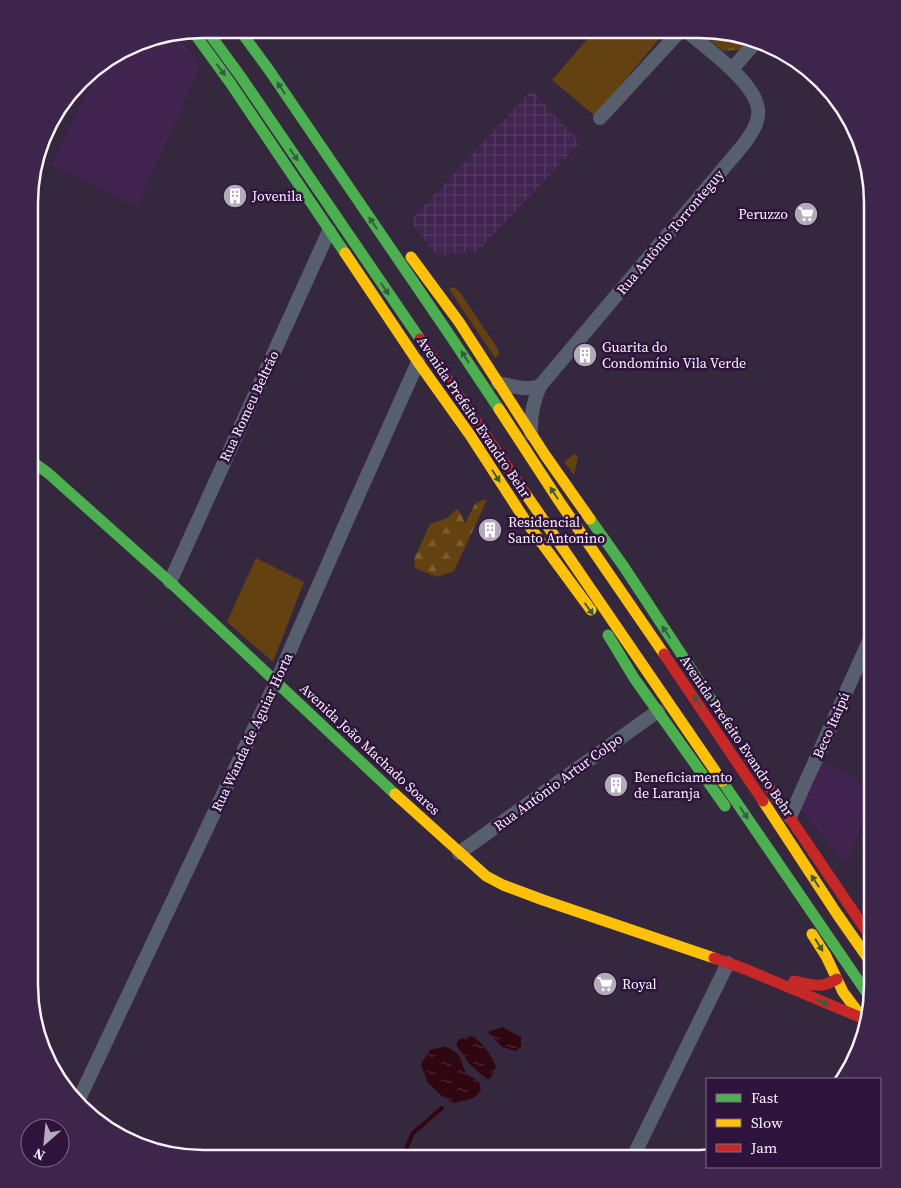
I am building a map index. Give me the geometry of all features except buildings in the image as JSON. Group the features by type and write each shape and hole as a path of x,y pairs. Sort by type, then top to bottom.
{"main road":[{"name":"Avenida Prefeito Evandro Behr","path":"198,38 231,84 418,362 470,435 527,523 601,625 634,678 731,815"},
{"name":"Avenida Prefeito Evandro Behr","path":"213,38 863,988"},
{"name":"Avenida Prefeito Evandro Behr","path":"245,38 447,330 559,501 601,575 729,749 863,953"},
{"path":"259,38 341,156"},
{"path":"323,149 378,211"},
{"name":"Avenida Prefeito Evandro Behr","path":"404,246 459,322 531,435 624,567 726,723"},
{"name":"Avenida João Machado Soares","path":"38,466 170,582 346,748 486,876 503,885 745,969 860,1017"},
{"path":"558,543 570,550 601,575 624,567"},
{"path":"627,643 658,711 710,763"},
{"path":"706,693 729,749"},
{"name":"Avenida Prefeito Evandro Behr","path":"741,746 863,926"},
{"path":"788,897 826,956 843,992 860,1014"},
{"path":"837,978 849,968 863,964"},
{"name":"Avenida João Machado Soares","path":"745,969 814,986 825,986 837,978"}],"street":[{"path":"600,118 673,38"},
{"name":"Rua Antônio Torronteguy","path":"540,386 744,144 758,119 756,100 752,92 732,69 695,38"},
{"path":"732,69 752,46"},
{"name":"Rua Romeu Beltrão","path":"170,582 329,231"},
{"name":"Rua Wanda de Aguiar Horta","path":"81,1096 276,682 418,362"},
{"path":"498,382 527,389 540,386"},
{"path":"531,435 532,405 540,386"},
{"name":"Beco Itaipú","path":"790,817 863,653"},
{"name":"Rua Antônio Artur Colpo","path":"459,853 658,711"},
{"path":"636,1150 728,963"}],"shaded area":[{"path":"180,39 200,67 137,207 51,165 94,78 111,65 139,50"},
{"path":"532,90 580,143 477,252 437,255 410,221"},
{"path":"822,760 863,784 863,823 845,863 798,806"}],"green space":[{"path":"588,38 660,38 595,116 552,80"},
{"path":"708,38 745,44 740,50 723,51"},
{"path":"454,287 459,291 498,349 499,355 495,358 449,289"},
{"path":"574,454 578,457 574,475 564,462"},
{"path":"482,500 487,500 454,571 437,577 415,568 414,559 430,524 447,518 457,509 465,523 475,504"},
{"path":"256,558 304,582 273,662 227,622"}],"water":[{"path":"502,1027 521,1037 521,1046 516,1051 502,1047 488,1032"},
{"path":"472,1036 490,1054 496,1067 490,1079 487,1079 470,1065 456,1045 459,1039"},
{"path":"447,1046 459,1055 466,1074 479,1081 481,1090 474,1098 454,1103 444,1098 428,1083 421,1065 422,1062 430,1050"}],"waterway":[{"path":"406,1150 413,1133 442,1108"}],"traffic: fast":[{"path":"198,38 345,253"},
{"path":"213,38 420,339"},
{"path":"246,38 499,409"},
{"path":"38,466 170,582 395,794"},
{"path":"590,519 624,567 722,716"},
{"path":"608,635 634,678 725,806"},
{"path":"722,781 863,987"}],"traffic: slow":[{"path":"345,253 418,362 470,435 527,523 591,610"},
{"path":"411,257 459,322 545,455 590,519"},
{"path":"499,409 559,501 664,654"},
{"path":"525,493 722,781"},
{"path":"395,794 486,876 503,885 714,958"},
{"path":"763,801 863,951"},
{"path":"812,934 826,956 843,992 860,1015"}],"traffic: jam":[{"path":"420,339 525,493"},
{"path":"664,654 763,801"},
{"path":"748,756 863,926"},
{"path":"714,958 860,1017"},
{"path":"794,981 821,985 837,979"}],"place":[{"name":"Jovenila","path":"235,196"},
{"name":"Peruzzo","path":"806,214"},
{"name":"Guarita do Condomínio Vila Verde","path":"585,355"},
{"name":"Residencial Santo Antonino","path":"490,530"},
{"name":"Beneficiamento de Laranja","path":"616,785"},
{"name":"Royal","path":"605,984"}]}
